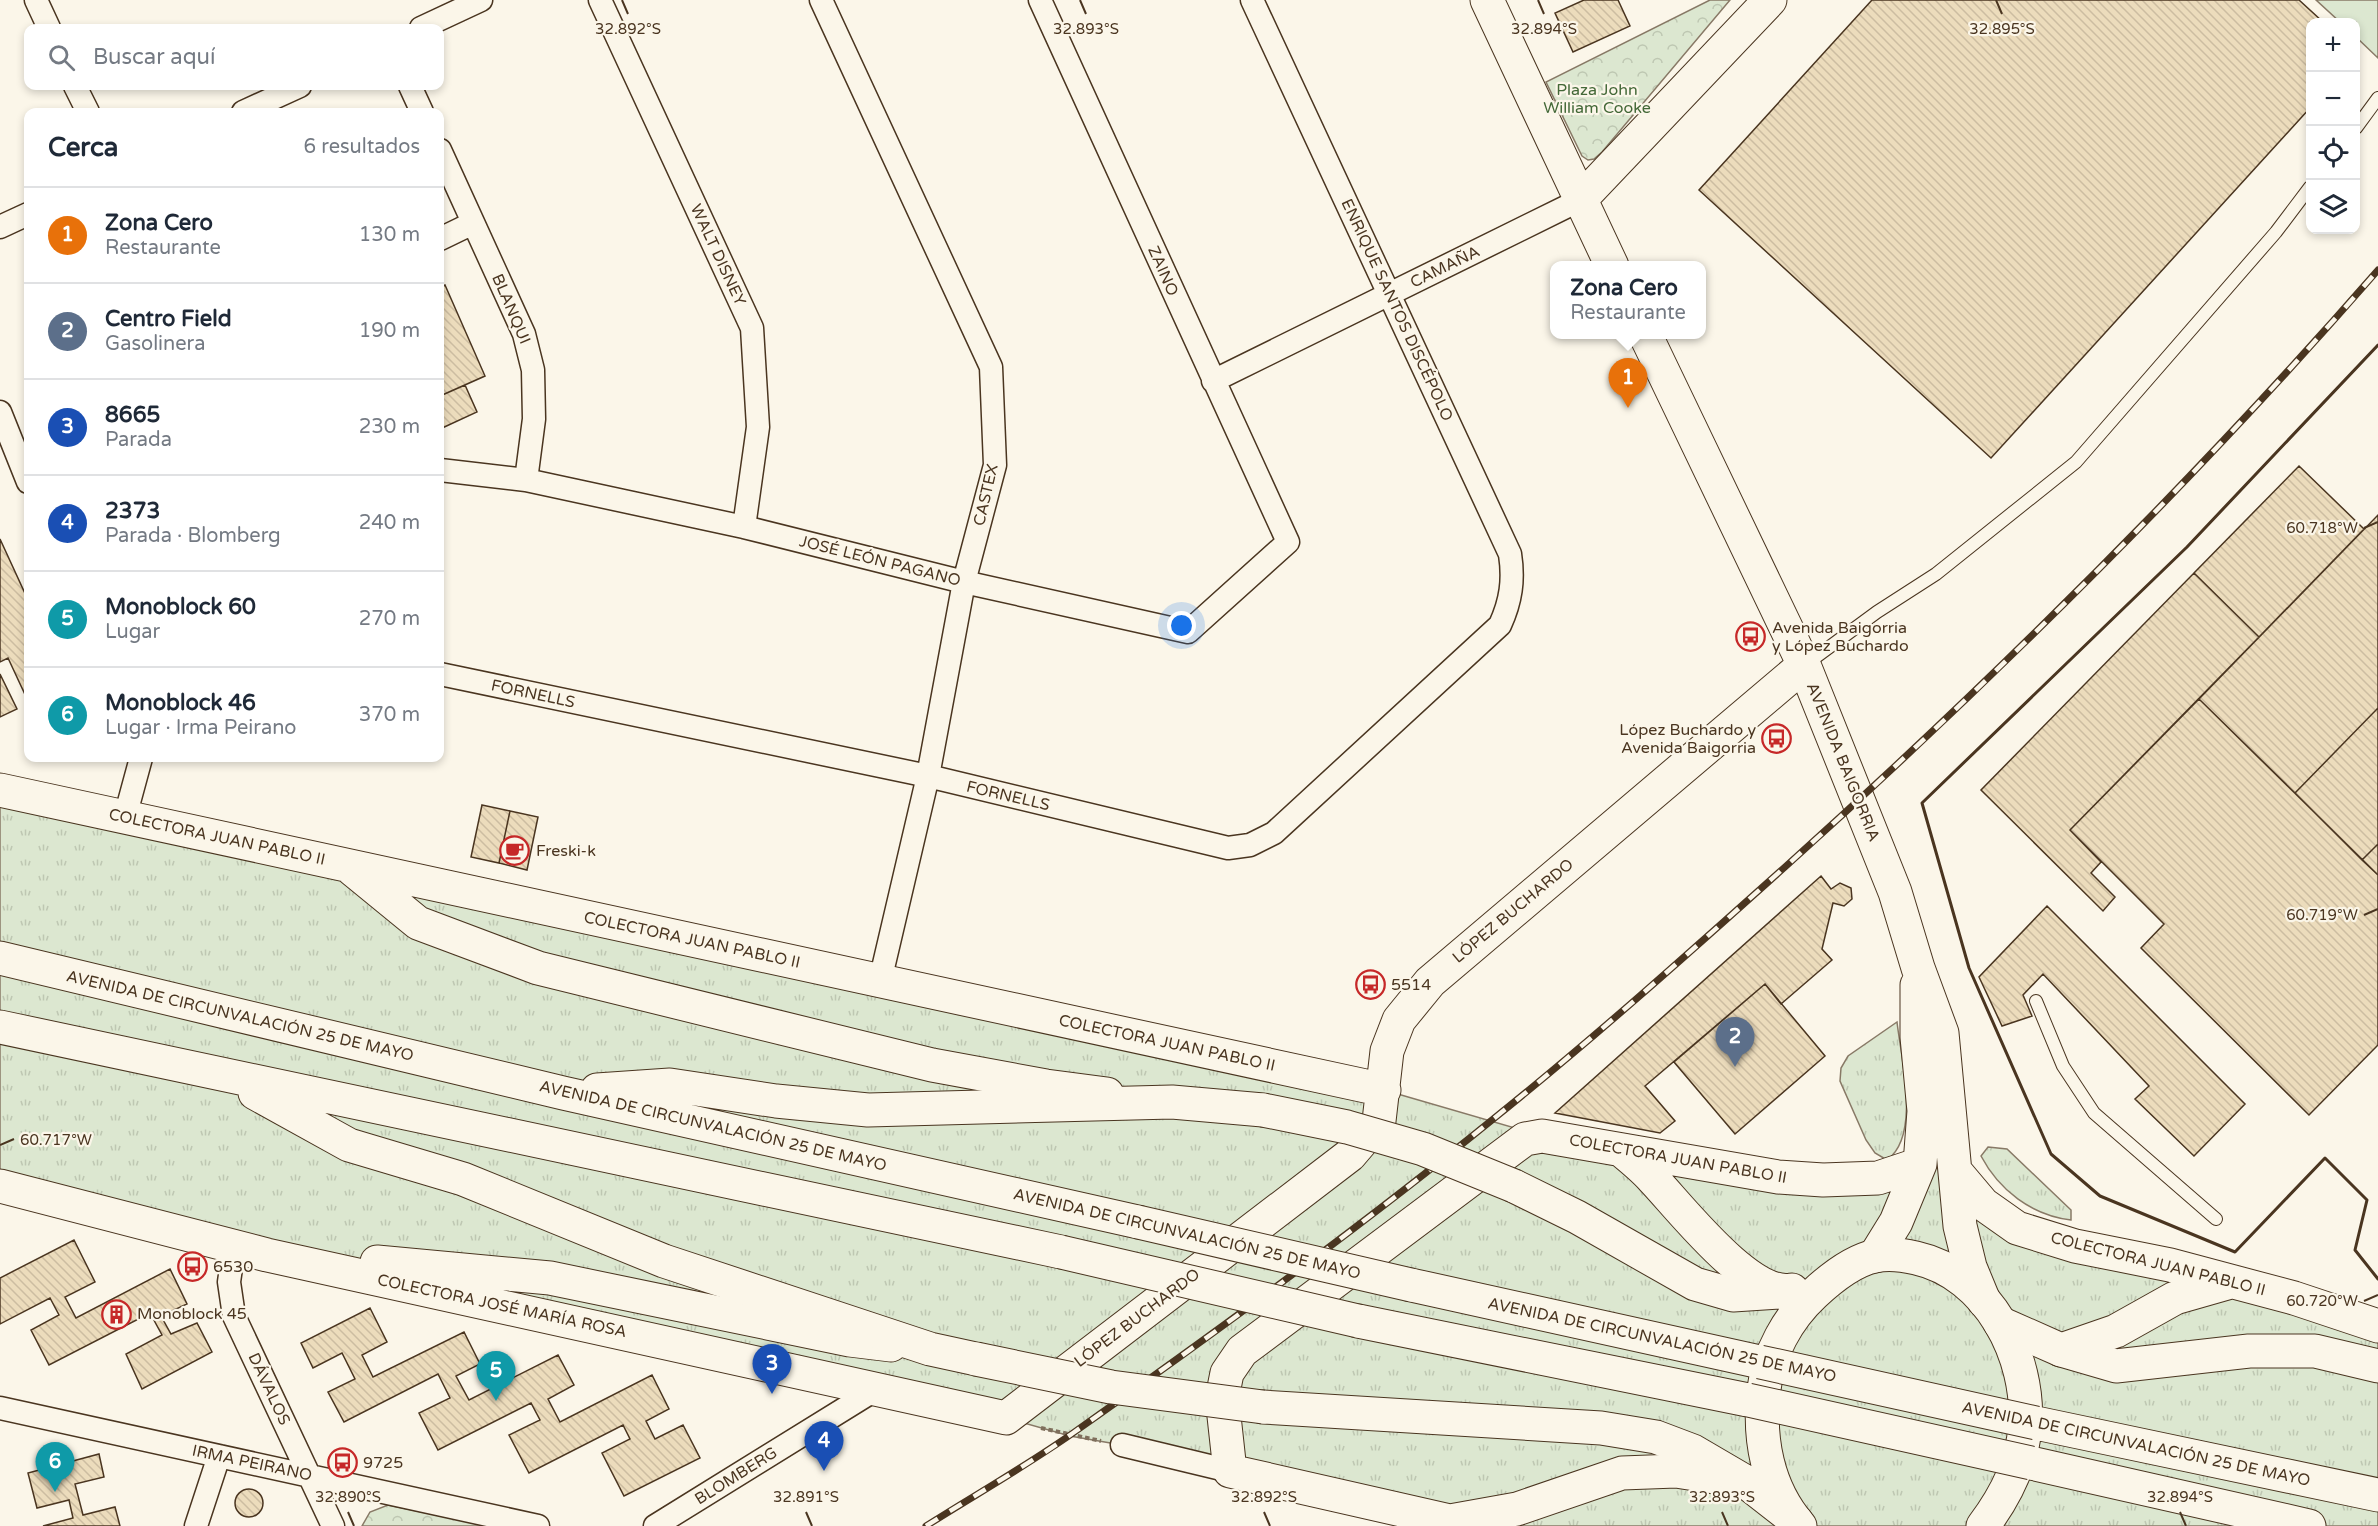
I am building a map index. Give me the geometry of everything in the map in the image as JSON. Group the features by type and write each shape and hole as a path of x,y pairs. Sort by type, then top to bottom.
{"main road":[{"path":"1487,0 1610,261"},
{"path":"1580,200 1770,0"},
{"name":"AVENIDA BAIGORRIA","path":"1647,339 1804,666 1895,892 1918,968 1942,1033 1960,1226 1970,1267 1992,1312"},
{"name":"LÓPEZ BUCHARDO","path":"1006,1418 1350,1155 1379,1121 1387,1051 1399,1020 1430,981 1804,666"},
{"name":"COLECTORA JUAN PABLO II","path":"0,790 1384,1090"},
{"path":"347,865 418,923 538,968 932,1065 1046,1086 1172,1102 1263,1110 1347,1127 1423,1149 1514,1186 1577,1217 1695,1284 1733,1295 1780,1292 1826,1283"},
{"name":"AVENIDA DE CIRCUNVALACIÓN 25 DE MAYO","path":"0,958 563,1093 1411,1285 2036,1423 2375,1494"},
{"name":"AVENIDA BAIGORRIA","path":"1875,1256 1896,1222 1920,1164 1924,1111 1917,1037 1918,968"},
{"path":"0,1027 1061,1252 1358,1321 1748,1400 2308,1526"},
{"path":"228,1077 349,1145 463,1179 664,1261 930,1349"},
{"path":"563,1093 670,1085 776,1101 868,1110 1172,1102"},
{"name":"COLECTORA JUAN PABLO II","path":"1230,1471 1222,1398 1227,1373 1242,1351 1513,1146 1542,1136 1778,1177 1823,1180 1878,1178 1920,1164"},
{"path":"1622,1150 1652,1178 1691,1224 1714,1245 1755,1280 1780,1292"},
{"name":"COLECTORA JUAN PABLO II","path":"1956,1172 1983,1204 2017,1228 2075,1246 2170,1264 2294,1298 2378,1326"},
{"name":"COLECTORA JOSÉ MARÍA ROSA","path":"0,1186 267,1255 1006,1418"},
{"path":"267,1255 407,1264 550,1278 850,1340 930,1349 1111,1387 1263,1407 1601,1428 1656,1437 1693,1451 1746,1482 1798,1524"},
{"path":"1798,1524 1780,1496 1764,1450 1761,1411 1765,1381 1774,1353 1787,1327 1805,1303 1826,1283 1850,1267 1875,1256 1902,1255 1930,1261 1960,1277 1992,1312 2013,1347 2021,1373 2025,1427 2020,1454 2012,1480 1999,1504 1983,1526"},
{"path":"2061,1350 2116,1331 2175,1298 2231,1282"},
{"path":"1992,1312 2061,1350 2116,1366 2249,1351 2315,1351 2378,1366"},
{"path":"1230,1471 1404,1518 1461,1523 1517,1509 1622,1473 1676,1471 1746,1482"}],"street":[{"path":"36,0 47,24"},
{"path":"430,24 481,0"},
{"name":"WALT DISNEY","path":"600,0 752,328 758,427 744,527"},
{"name":"CASTEX","path":"821,0 991,367 995,465 964,582 928,776 880,981"},
{"name":"ZAINO","path":"1040,0 1212,381 1288,542"},
{"name":"ENRIQUE SANTOS DISCÉPOLO","path":"1252,0 1510,554 1512,591 1500,625"},
{"path":"77,90 86,108"},
{"path":"252,108 291,90"},
{"path":"412,90 420,108"},
{"name":"BLANQUI","path":"444,159 524,334 533,370 534,419 525,480"},
{"name":"CAMAÑA","path":"1212,381 1580,200"},
{"path":"0,227 24,216"},
{"path":"444,237 473,224"},
{"path":"0,412 21,437 24,456"},
{"name":"JOSÉ LEÓN PAGANO","path":"444,470 525,480 744,527 964,582 1188,632 1288,542"},
{"name":"FORNELLS","path":"444,675 928,776 1228,848 1250,845 1274,832 1500,625"},
{"path":"124,817 140,762"},
{"name":"DÁVALOS","path":"234,1247 229,1282 234,1316 333,1526"},
{"name":"BLOMBERG","path":"655,1526 878,1388"},
{"name":"IRMA PEIRANO","path":"0,1408 538,1526"},
{"path":"1122,1445 1230,1471"},
{"path":"196,1526 219,1456"}],"lane":[{"path":"2357,126 2378,98"},
{"path":"1804,666 1877,612 1936,574 2076,462 2276,232 2306,192"},
{"path":"2036,1001 2063,1066 2094,1113 2216,1219"}],"path":[{"path":"1070,1436 1122,1445"}],"green space":[{"name":"Plaza John William Cooke","path":"1710,0 1730,0 1602,152 1594,159 1588,160 1582,156 1546,82"},
{"path":"2316,0 2378,0 2378,58 2360,41 2360,18 2336,18"},
{"path":"0,790 1384,1090 1542,1136 1778,1177 1920,1164 1956,1172 1983,1204 2378,1326 2378,1526 1472,1526 1122,1445 1070,1436 1006,1418 0,1186"},
{"path":"1897,1022 1905,1075 1906,1115 1897,1149 1887,1160 1875,1153 1866,1140 1840,1081 1841,1068 1848,1056"},
{"path":"1988,1147 2007,1149 2071,1210 2071,1220 2030,1207 2007,1190 1997,1180 1981,1156"},
{"path":"388,1505 489,1526 362,1526 370,1512"}],"building":[{"path":"1584,0 1618,0 1630,26 1573,52 1555,13"},
{"path":"1872,0 2299,0 2319,18 2306,18 2306,112 1991,458 1699,190"},
{"path":"444,285 485,376 444,394"},
{"path":"465,385 477,412 444,427 444,394"},
{"path":"2299,466 2364,529 2259,637 2194,573"},
{"path":"2378,515 2378,708 2295,793 2199,699"},
{"path":"0,539 24,591 24,692 8,658 0,662"},
{"path":"2194,573 2259,637 2070,830 2101,862 2091,873 2115,897 2103,911 1981,790"},
{"path":"0,674 17,709 0,717"},
{"path":"2199,699 2378,875 2378,1045 2309,1115 2141,948 2164,924 2070,830"},
{"path":"2378,708 2378,844 2362,860 2295,793"},
{"path":"482,805 510,811 499,863 471,857"},
{"path":"510,811 538,817 527,870 499,863"},
{"path":"2378,844 2378,875 2362,860"},
{"path":"1821,876 1831,889 1840,883 1851,888 1852,899 1844,906 1833,903 1822,949 1832,960 1781,1004 1765,984 1645,1086 1675,1121 1660,1133 1555,1113"},
{"path":"2047,906 2245,1104 2194,1156 2135,1099 2149,1086 2043,974 2023,995 2032,1016 2002,1026 1979,977"},
{"path":"1765,984 1825,1056 1735,1134 1674,1062"},
{"name":"Monoblock 45","path":"74,1240 95,1282 65,1297 76,1318 170,1269 187,1304 161,1316 171,1334 197,1323 212,1352 142,1389 126,1354 162,1335 150,1313 49,1365 31,1330 59,1315 50,1298 0,1324 0,1278"},
{"path":"370,1308 387,1342 362,1355 373,1377 464,1332 480,1364 456,1376 469,1400 558,1355 574,1385 548,1399 560,1422 652,1375 669,1409 646,1421 655,1439 683,1425 700,1458 624,1496 602,1453 630,1439 623,1425 529,1473 509,1435 540,1420 531,1403 438,1450 419,1413 450,1398 438,1374 344,1422 328,1392 355,1379 342,1353 313,1368 301,1343"},
{"path":"99,1454 104,1477 75,1484 83,1515 115,1507 120,1526 43,1526 73,1518 69,1500 37,1508 28,1473"},
{"path":"249,1489 259,1493 263,1503 259,1513 249,1517 239,1513 235,1503 239,1493"}],"railway":[{"path":"926,1526 1055,1445 1286,1280 1441,1161 1640,995 1863,796 2016,651 2165,502 2308,349 2378,270"}],"wall":[{"path":"2378,345 2187,547 1922,803 1969,968 2051,1154 2100,1196 2235,1252 2325,1158 2367,1200 2355,1250 2378,1279"}],"place":[{"name":"Zona Cero","path":"1628,408"},
{"name":"Avenida Baigorria y López Buchardo","path":"1751,637"},
{"name":"López Buchardo y Avenida Baigorria","path":"1777,739"},
{"name":"Freski-k","path":"515,851"},
{"name":"5514","path":"1370,985"},
{"name":"Centro Field","path":"1735,1067"},
{"name":"6530","path":"192,1267"},
{"name":"Monoblock 45","path":"116,1314"},
{"name":"8665","path":"772,1394"},
{"name":"Monoblock 60","path":"496,1401"},
{"name":"9725","path":"342,1463"},
{"name":"2373","path":"824,1471"},
{"name":"Monoblock 46","path":"55,1492"}]}
